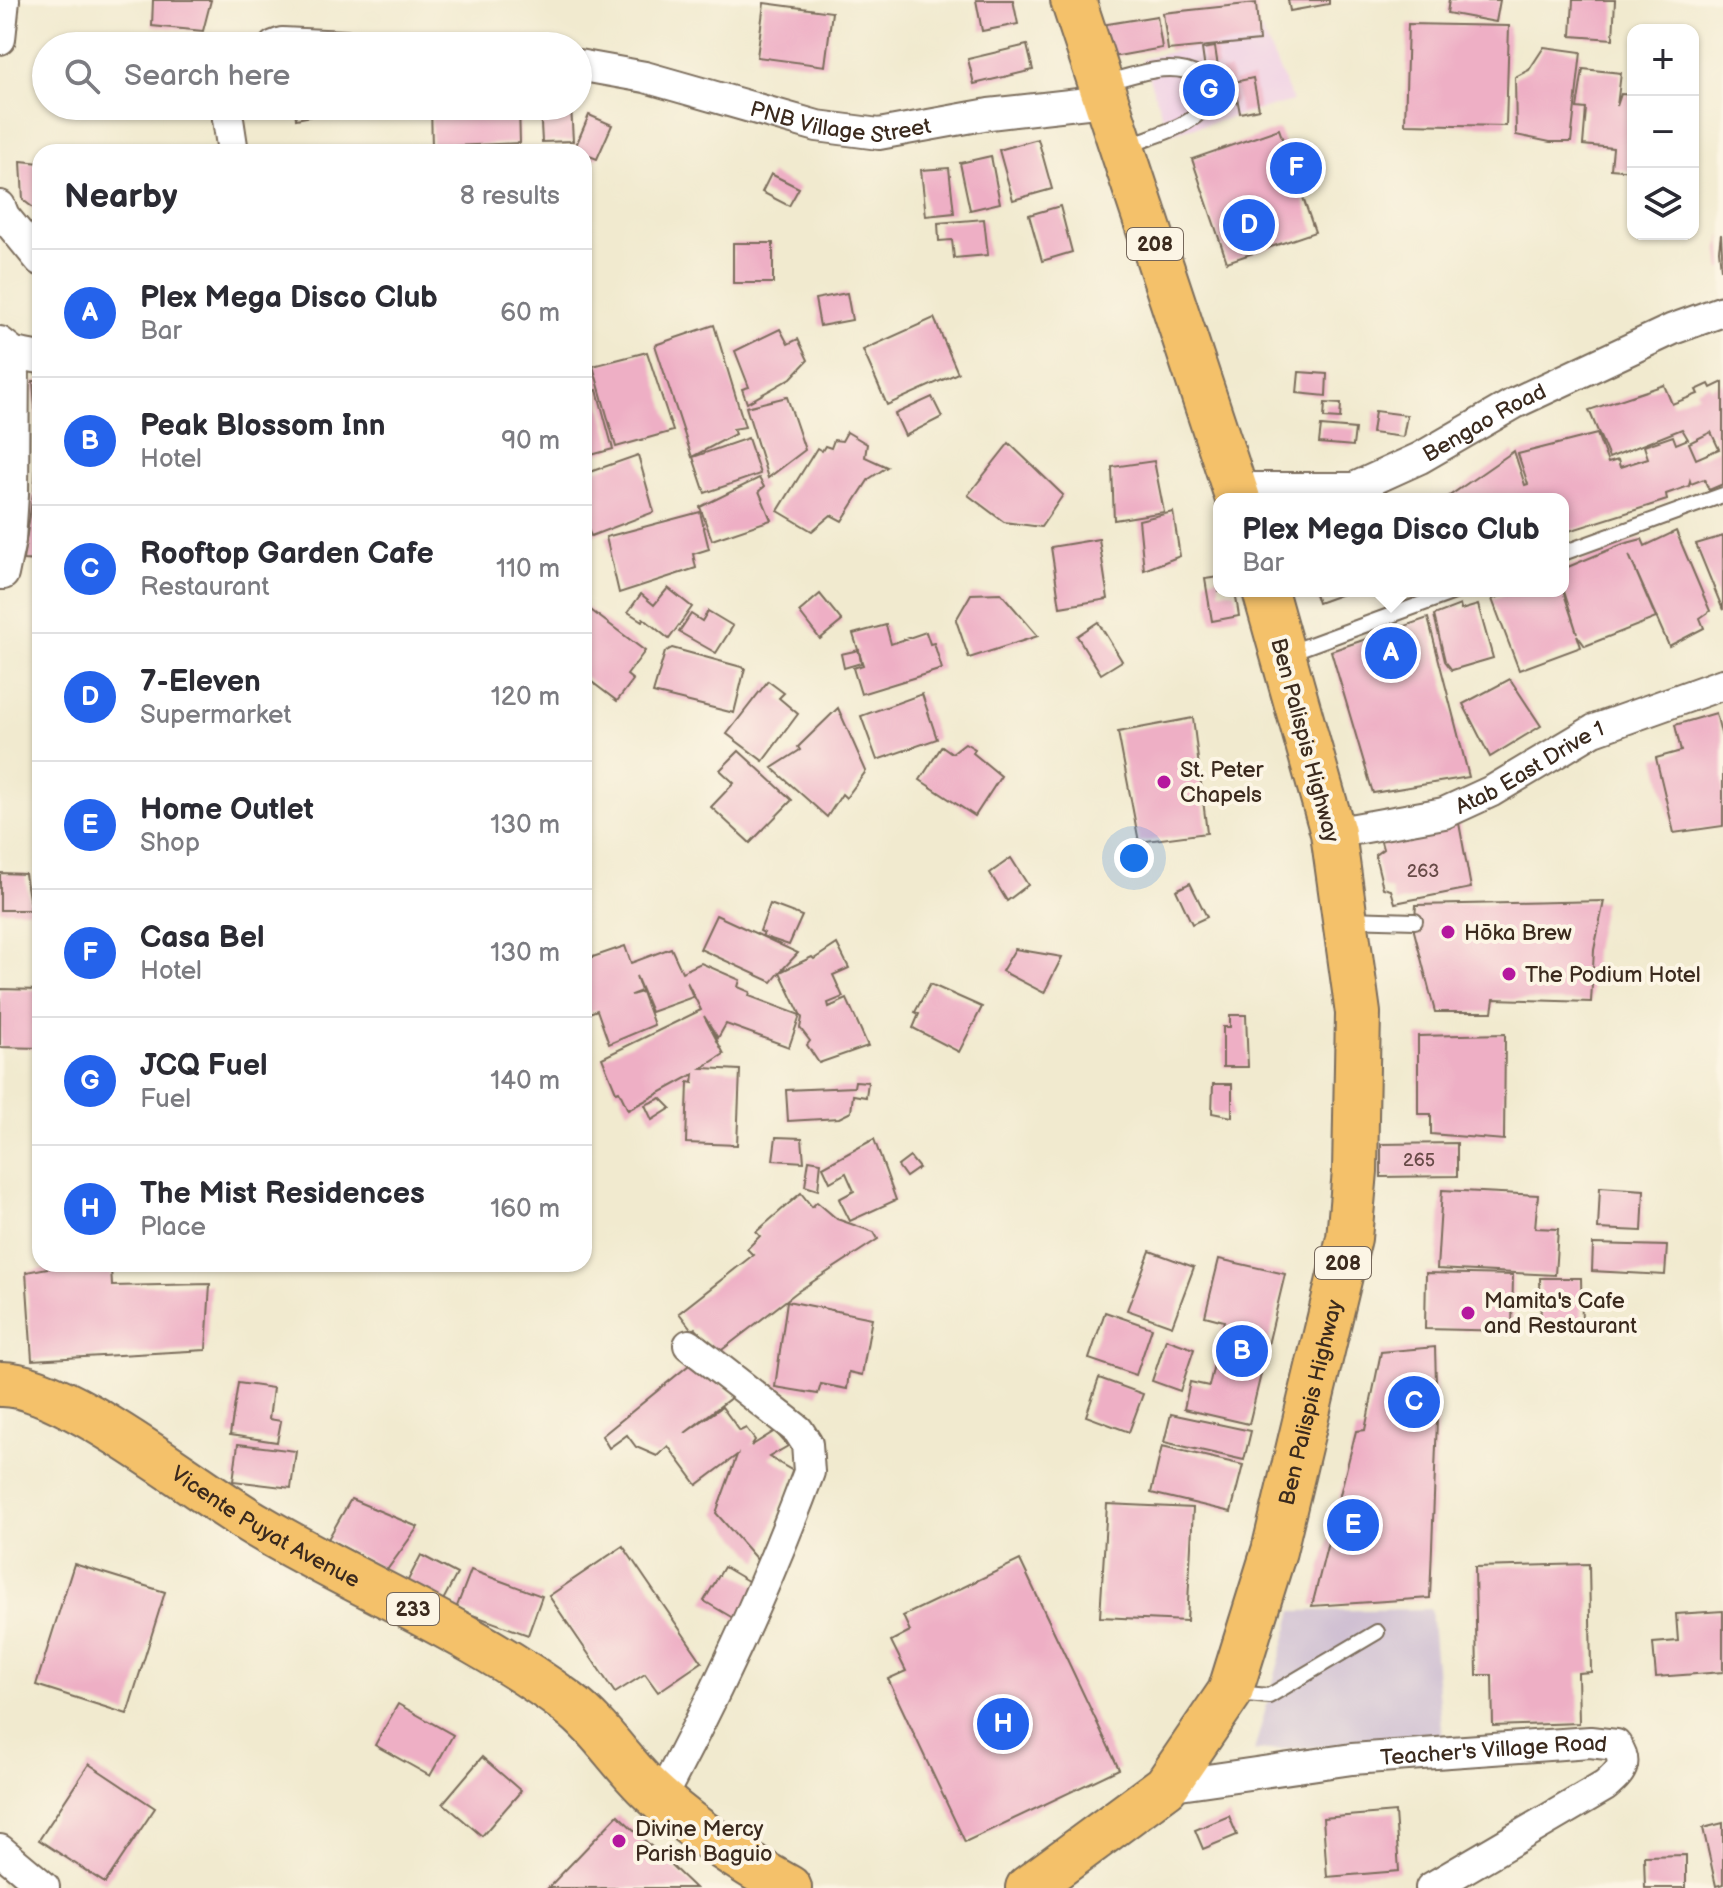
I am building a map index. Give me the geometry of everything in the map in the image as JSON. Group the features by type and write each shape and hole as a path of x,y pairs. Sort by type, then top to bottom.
{"main road":[{"name":"208","path":"1073,0 1236,493"},
{"name":"Ben Palispis Highway","path":"1028,1888 1166,1786 1230,1692 1274,1551 1349,1238 1355,1171 1358,1013 1333,833 1267,597"},
{"name":"Vicente Puyat Avenue","path":"0,1384 47,1395 104,1426 254,1524 351,1580 455,1629 502,1658 571,1706 604,1735 660,1799 718,1847 789,1888"}],"street":[{"path":"0,39 4,0"},
{"name":"PNB Village Street","path":"592,68 645,77 817,126 879,134 930,128 1101,92"},
{"path":"228,120 232,144"},
{"path":"0,206 4,216 32,250"},
{"name":"Bengao Road","path":"1256,493 1354,488 1420,458 1515,403 1673,329 1723,311"},
{"path":"0,574 3,574 10,540 18,351"},
{"name":"Atab East Drive 1","path":"1333,833 1444,813 1492,791 1594,730 1723,684"},
{"path":"660,1799 710,1706 761,1591 804,1485 810,1456 798,1430 689,1345"},
{"name":"Teacher's Village Road","path":"1166,1786 1352,1759 1590,1742 1616,1745 1624,1764 1621,1772 1605,1786 1431,1888"},
{"path":"0,1850 44,1887"}],"lane":[{"path":"1101,92 1162,69 1185,68 1199,76"},
{"path":"1124,147 1180,124 1198,115 1204,108"},
{"path":"1569,551 1723,495"},
{"path":"1284,654 1441,597"},
{"path":"1344,919 1415,921"},
{"path":"1230,1692 1269,1696 1377,1632"}],"shaded area":[{"path":"1262,31 1293,101 1169,134 1142,59"},
{"path":"1431,1609 1442,1739 1254,1751 1293,1611"}],"building":[{"path":"153,0 211,0 203,31 152,26"},
{"path":"976,0 1013,0 1018,24 982,31"},
{"path":"1288,0 1329,0 1329,4 1290,11"},
{"path":"1449,0 1500,0 1496,22 1447,13"},
{"path":"1573,0 1615,0 1613,39 1571,36"},
{"path":"764,3 832,12 825,66 757,57"},
{"path":"1256,3 1259,41 1168,50 1163,13"},
{"path":"1157,16 1162,48 1107,58 1101,25"},
{"path":"1408,24 1509,26 1506,126 1405,124"},
{"path":"1027,45 1033,70 974,84 968,59"},
{"path":"1215,47 1218,67 1205,70 1202,49"},
{"path":"1544,47 1581,52 1571,142 1550,142 1516,135 1515,77 1529,70"},
{"path":"1583,69 1621,73 1617,106 1621,94 1627,94 1627,170 1611,169 1613,148 1583,145 1586,109 1577,108"},
{"path":"1230,70 1235,102 1188,110 1182,78"},
{"path":"1253,78 1259,109 1240,113 1234,82"},
{"path":"592,116 612,125 597,159 592,157 592,144 577,144 587,120 592,120"},
{"path":"431,120 519,120 520,143 432,144"},
{"path":"541,120 572,120 573,141 542,142"},
{"path":"1279,129 1315,232 1227,262 1192,159"},
{"path":"1038,139 1052,189 1013,200 999,150"},
{"path":"991,156 1000,203 970,210 960,163"},
{"path":"21,161 32,162 32,207 23,200"},
{"path":"949,168 954,213 926,216 921,170"},
{"path":"771,174 799,188 789,206 762,192"},
{"path":"1060,206 1072,252 1042,261 1029,215"},
{"path":"984,219 988,255 954,258 952,240 939,241 938,223"},
{"path":"1721,234 1723,269 1719,250"},
{"path":"733,243 773,243 773,283 733,283"},
{"path":"847,293 852,320 820,326 815,299"},
{"path":"934,318 958,373 887,405 863,350"},
{"path":"714,325 745,427 733,429 735,434 692,457 655,345"},
{"path":"780,329 788,344 798,339 808,360 791,378 747,403 742,389 749,387 735,351"},
{"path":"647,352 673,431 616,447 593,366"},
{"path":"1299,372 1327,374 1326,396 1297,393"},
{"path":"1723,382 1723,484 1709,490 1704,479 1691,484 1690,481 1689,486 1666,494 1667,500 1569,531 1569,493 1454,493 1514,451 1525,485 1528,484 1518,454 1597,434 1608,463 1618,460 1620,467 1648,458 1644,446 1673,436 1676,444 1688,439 1682,429 1609,458 1589,410 1664,385 1672,404 1698,394 1696,390 1709,384 1711,388","holes":["1711,432 1719,449 1696,459 1689,443"]},
{"path":"597,390 613,449 592,455 592,392"},
{"path":"787,397 805,450 768,478 746,407"},
{"path":"932,397 942,417 905,436 895,414"},
{"path":"1325,403 1341,404 1340,419 1324,418"},
{"path":"1375,411 1407,415 1403,437 1372,433"},
{"path":"1321,426 1355,429 1353,446 1319,443"},
{"path":"847,432 867,444 865,457 887,467 869,479 842,521 831,515 812,531 778,511 817,448 822,451 825,446 831,448 834,440 842,441"},
{"path":"748,438 760,474 705,493 693,457"},
{"path":"1009,443 1063,495 1041,527 1004,522 968,495"},
{"path":"638,455 654,512 592,536 592,471"},
{"path":"1154,461 1164,512 1114,520 1112,467"},
{"path":"759,478 764,487 759,491 771,520 712,540 700,507"},
{"path":"32,502 32,561 23,560"},
{"path":"700,512 709,549 693,554 696,568 619,593 606,537"},
{"path":"1173,512 1180,556 1144,570 1139,520"},
{"path":"1676,531 1710,611 1700,618 1704,628 1669,646 1629,555 1656,618 1585,646 1577,635 1581,647 1519,670 1492,599 1565,597 1577,633 1566,597 1569,597 1569,566 1623,544 1642,539 1645,546"},
{"path":"1723,536 1723,610 1696,544"},
{"path":"1099,539 1108,599 1060,607 1051,547"},
{"path":"1213,578 1213,597 1236,597 1239,616 1212,621 1205,579"},
{"path":"668,588 692,607 669,639 643,618 642,621 628,612 641,594 654,605"},
{"path":"1001,593 1038,636 969,658 956,620 971,594"},
{"path":"820,594 842,621 820,639 799,612"},
{"path":"1316,597 1334,597 1318,603"},
{"path":"1460,605 1461,610 1478,605 1493,658 1452,670 1445,661 1434,615"},
{"path":"592,611 645,651 627,675 633,680 617,701 592,682"},
{"path":"708,611 733,626 716,653 679,632 691,614 702,621"},
{"path":"1428,618 1469,777 1373,793 1331,651"},
{"path":"1098,622 1122,661 1101,674 1077,636"},
{"path":"886,625 891,644 926,632 930,644 934,643 942,669 861,694 853,668 863,665 853,634"},
{"path":"672,648 745,668 734,713 653,693 665,652"},
{"path":"859,650 861,663 844,668 841,654"},
{"path":"1510,679 1541,726 1490,757 1463,704"},
{"path":"768,681 784,693 779,698 798,714 763,761 727,734"},
{"path":"922,694 937,739 877,760 861,716"},
{"path":"838,708 866,771 846,798 842,794 827,817 772,768 800,750 798,747"},
{"path":"1716,713 1723,741 1723,826 1674,833 1656,758 1681,751 1675,725"},
{"name":"St. Peter Chapels","path":"1193,718 1207,833 1139,842 1118,732"},
{"path":"965,743 1001,776 975,816 920,780 942,746 952,753"},
{"path":"739,751 792,800 750,843 711,807 734,783 720,770"},
{"path":"1459,823 1471,888 1395,903 1391,890 1383,888 1375,855 1383,849 1380,838"},
{"path":"1011,858 1028,885 1007,901 990,873"},
{"path":"0,873 25,874 31,910 0,910"},
{"path":"1190,883 1207,917 1192,924 1176,890"},
{"name":"The Podium Hotel","path":"1604,901 1594,950 1591,1002 1494,999 1492,1012 1435,1012 1414,931 1416,905"},
{"path":"770,904 802,916 789,945 762,936 764,933 760,931"},
{"path":"716,915 798,953 772,982 700,949"},
{"path":"837,944 849,968 833,975 843,997 828,1003 829,1007 847,999 868,1046 819,1063 807,1045 810,1041 800,1028 802,1018 780,972 812,957 814,959"},
{"path":"625,946 631,963 671,948 682,972 701,963 740,980 738,987 750,992 749,996 800,1015 789,1047 726,1024 718,1038 704,1016 724,1054 702,1068 740,1070 737,1145 686,1143 688,1082 693,1083 694,1074 628,1110 619,1091 616,1092 602,1058 701,1010 687,982 693,997 651,1012 636,976 641,991 631,995 642,992 654,1025 609,1044 597,1010 592,1012 592,957"},
{"path":"1015,949 1062,957 1044,993 1002,971"},
{"path":"930,984 982,1007 959,1052 913,1028 919,1014 915,1012"},
{"path":"0,989 32,990 32,1048 0,1047"},
{"path":"1230,1015 1246,1015 1248,1067 1223,1067 1223,1027 1230,1027"},
{"path":"1505,1034 1504,1140 1431,1134 1431,1114 1418,1114 1418,1036"},
{"path":"855,1081 868,1082 866,1097 853,1095 851,1112 839,1118 788,1121 786,1090 854,1087"},
{"path":"1213,1084 1232,1084 1232,1117 1212,1113"},
{"path":"661,1098 671,1108 652,1120 645,1105"},
{"path":"776,1137 802,1138 804,1162 773,1160"},
{"path":"874,1139 896,1200 850,1221 839,1199 854,1191 846,1173 830,1182 823,1167"},
{"path":"1457,1143 1457,1176 1381,1177 1381,1144"},
{"path":"910,1157 919,1168 906,1177 898,1166"},
{"path":"809,1160 821,1162 818,1190 805,1186"},
{"path":"1600,1187 1644,1190 1642,1231 1598,1229"},
{"path":"1442,1190 1538,1195 1535,1228 1558,1229 1555,1275 1437,1269"},
{"path":"801,1193 812,1207 817,1202 837,1219 874,1232 878,1239 797,1292 718,1353 695,1328 692,1330 679,1313 753,1255 747,1249 760,1236 756,1232"},
{"path":"1593,1244 1667,1246 1665,1275 1592,1271"},
{"path":"1150,1251 1194,1267 1172,1326 1127,1310"},
{"path":"1219,1259 1285,1274 1249,1424 1184,1409 1190,1382 1209,1386 1224,1321 1205,1316"},
{"path":"26,1272 111,1272 112,1286 210,1284 206,1350 32,1360"},
{"name":"Mamita's Cafe and Restaurant","path":"1426,1273 1513,1275 1512,1331 1425,1329"},
{"path":"1540,1278 1581,1278 1582,1325 1541,1326"},
{"path":"787,1301 872,1318 862,1375 849,1372 847,1389 821,1384 818,1394 775,1387"},
{"path":"1105,1312 1152,1328 1136,1375 1089,1359"},
{"path":"1166,1339 1194,1349 1180,1391 1152,1381"},
{"path":"1435,1347 1437,1420 1430,1598 1312,1606 1356,1431 1365,1430 1381,1352"},
{"path":"699,1357 732,1397 685,1433 722,1407 740,1431 746,1428 755,1440 751,1446 775,1431 788,1446 769,1457 793,1471 759,1562 716,1513 737,1455 697,1485 668,1446 657,1456 636,1447 627,1435 609,1448 602,1436"},
{"path":"1099,1378 1143,1394 1129,1432 1086,1416"},
{"path":"238,1383 273,1388 269,1419 281,1421 277,1442 230,1435"},
{"path":"1171,1414 1251,1431 1244,1460 1164,1442"},
{"path":"238,1444 296,1451 291,1488 233,1481"},
{"path":"1162,1446 1243,1465 1231,1512 1151,1493"},
{"path":"351,1499 418,1527 387,1570 328,1539"},
{"path":"1107,1504 1193,1508 1187,1621 1100,1617"},
{"path":"623,1546 702,1662 658,1692 645,1674 615,1693 549,1596"},
{"path":"421,1555 457,1574 441,1604 405,1586"},
{"path":"1020,1560 1119,1769 965,1842 888,1679 906,1671 891,1641 910,1631 903,1616"},
{"path":"74,1564 165,1592 127,1714 36,1685"},
{"path":"1589,1564 1591,1672 1578,1673 1579,1723 1493,1726 1492,1675 1477,1675 1475,1567"},
{"path":"724,1567 758,1587 738,1621 704,1601"},
{"path":"471,1570 542,1596 528,1635 456,1609"},
{"path":"1723,1611 1723,1672 1656,1677 1653,1643 1678,1641 1676,1614"},
{"path":"398,1704 453,1735 430,1776 375,1745"},
{"path":"482,1757 521,1791 482,1836 443,1803"},
{"path":"89,1764 155,1808 105,1883 39,1840"},
{"path":"1395,1812 1399,1871 1327,1877 1323,1818"},
{"name":"Divine Mercy Parish Baguio","path":"618,1815 673,1867 695,1888 548,1888"},
{"path":"1229,1816 1237,1835 1203,1849 1195,1830"},
{"path":"1723,1823 1723,1884 1716,1886 1703,1828"},
{"path":"1686,1855 1686,1888 1645,1888 1644,1856"}],"place":[{"name":"JCQ Fuel","path":"1209,90"},
{"name":"Casa Bel","path":"1296,168"},
{"name":"7-Eleven","path":"1249,225"},
{"name":"Plex Mega Disco Club","path":"1391,653"},
{"name":"St. Peter Chapels","path":"1164,782"},
{"name":"Hōka Brew","path":"1448,932"},
{"name":"The Podium Hotel","path":"1509,974"},
{"name":"Mamita's Cafe and Restaurant","path":"1468,1313"},
{"name":"Peak Blossom Inn","path":"1242,1351"},
{"name":"Rooftop Garden Cafe","path":"1414,1402"},
{"name":"Home Outlet","path":"1353,1525"},
{"name":"The Mist Residences","path":"1003,1724"},
{"name":"Divine Mercy Parish Baguio","path":"619,1841"}]}
